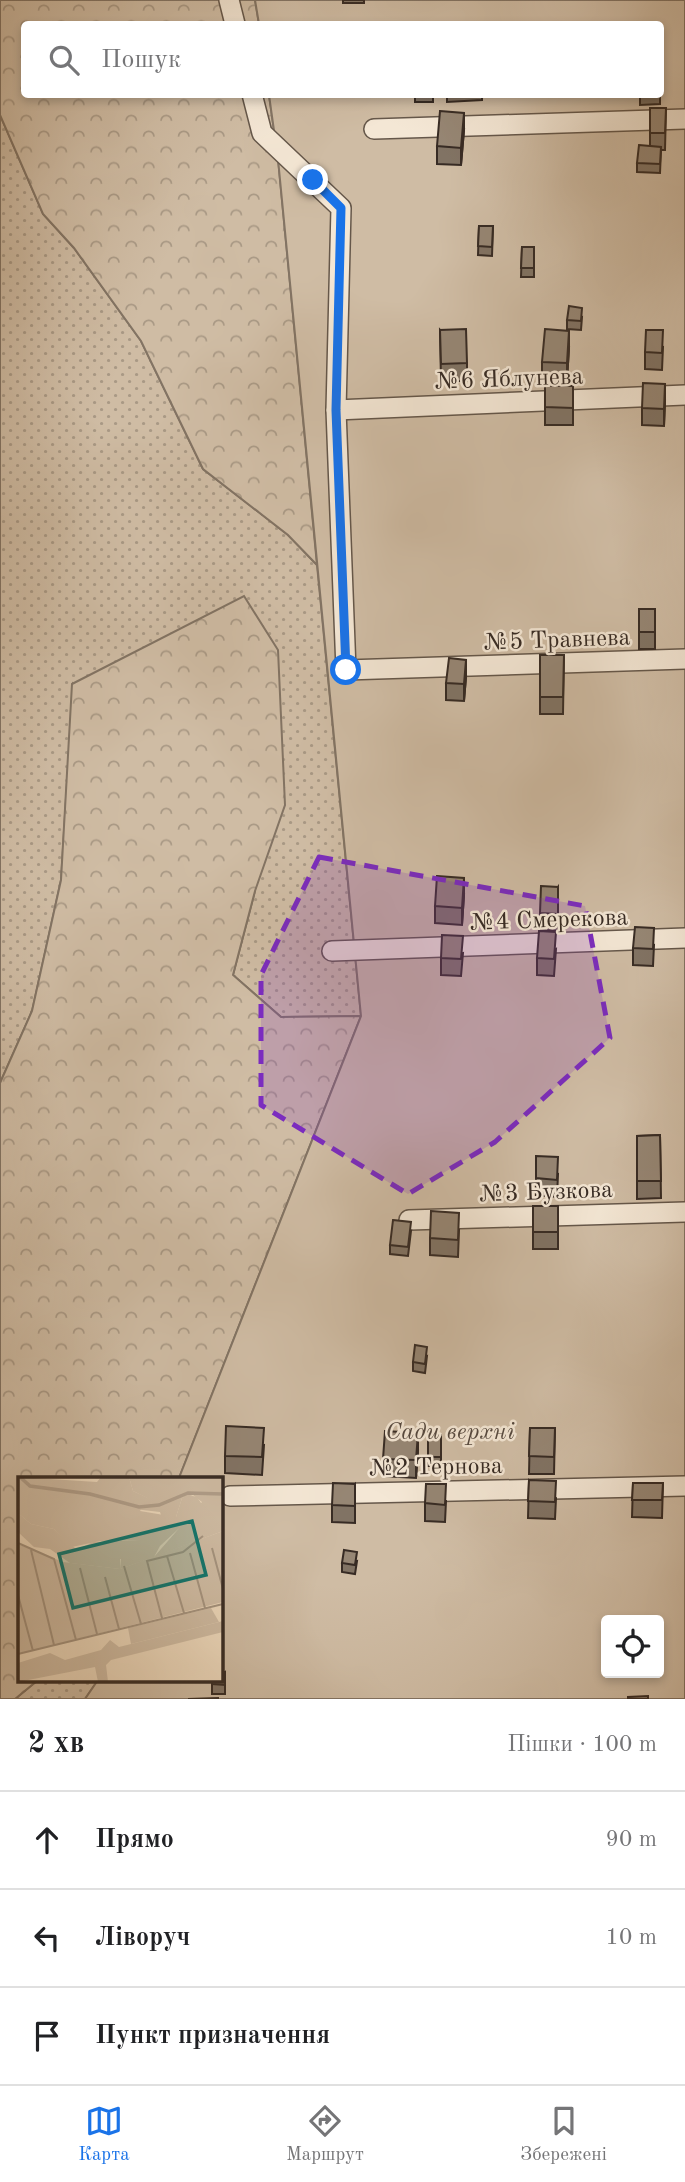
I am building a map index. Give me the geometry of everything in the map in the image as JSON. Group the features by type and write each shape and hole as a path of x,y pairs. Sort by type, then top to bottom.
{"lane":[{"path":"229,0 234,21"},
{"path":"253,98 262,133 341,208 336,410"},
{"path":"374,129 685,119"},
{"name":"№6 Яблунева","path":"336,410 685,395"},
{"name":"№5 Травнева","path":"336,410 346,670 685,659"},
{"name":"№4 Смерекова","path":"332,951 685,938"},
{"name":"№3 Бузкова","path":"409,1220 685,1212"},
{"name":"№2 Тернова","path":"230,1496 685,1486"}],"highlighted area":[{"path":"319,857 585,906 610,1038 495,1142 408,1194 261,1105 261,975"}],"green space":[{"path":"0,0 255,0 258,21 21,21 21,98 269,98 278,159 317,565 288,535 203,469 141,341 74,248 43,214 0,115"},
{"name":"Сади верхні","path":"255,0 685,0 685,1699 85,1699 97,1682 222,1682 222,1477 179,1477 361,1016 278,159 269,98 664,98 664,21 258,21"},
{"path":"0,115 43,214 74,248 141,341 203,469 288,535 317,565 361,1016 281,1017 233,975 255,891 73,684 61,880 32,1011 0,1083"},
{"path":"244,596 278,650 285,805 255,891 233,975 281,1017 361,1016 179,1477 18,1477 18,1682 36,1682 15,1699 0,1699 0,1083 32,1011 61,880 72,684"},
{"path":"36,1682 97,1682 85,1699 15,1699"}],"building":[{"path":"650,108 666,108 665,133 650,133"},
{"path":"440,111 464,113 461,148 437,146"},
{"path":"639,145 661,147 660,164 637,163"},
{"path":"479,226 493,226 492,247 478,246"},
{"path":"522,247 534,247 534,268 521,268"},
{"path":"569,306 582,308 581,321 567,320"},
{"path":"466,329 467,363 441,364 440,330"},
{"path":"545,329 569,331 567,363 542,362"},
{"path":"646,330 663,330 662,353 645,352"},
{"path":"643,383 665,384 664,409 642,408"},
{"path":"545,386 573,386 573,408 545,407"},
{"path":"639,609 655,609 655,632 639,632"},
{"path":"540,655 564,655 563,697 540,697"},
{"path":"449,658 466,660 464,684 446,683"},
{"path":"437,876 464,878 462,908 435,906"},
{"path":"541,886 558,887 558,914 540,913"},
{"path":"635,927 654,928 653,949 633,948"},
{"path":"539,931 556,932 554,959 537,958"},
{"path":"442,935 463,936 461,959 441,958"},
{"path":"660,1135 661,1181 637,1181 637,1136"},
{"path":"536,1156 558,1157 557,1180 536,1178"},
{"path":"533,1206 558,1206 558,1232 533,1232"},
{"path":"431,1211 459,1213 458,1240 430,1238"},
{"path":"393,1220 411,1222 408,1247 390,1245"},
{"path":"415,1345 427,1347 425,1364 413,1362"},
{"path":"226,1426 264,1428 262,1457 225,1456"},
{"path":"530,1428 555,1428 554,1457 529,1456"},
{"path":"385,1431 418,1433 416,1460 383,1459"},
{"path":"428,1435 441,1435 441,1457 428,1457"},
{"path":"529,1480 556,1481 555,1502 528,1501"},
{"path":"333,1483 355,1484 355,1506 332,1505"},
{"path":"633,1483 663,1483 662,1500 632,1500"},
{"path":"426,1484 446,1484 445,1505 425,1503"},
{"path":"344,1550 357,1552 355,1565 342,1563"},
{"path":"222,1672 225,1672 225,1685 212,1684 222,1682"},
{"path":"648,1696 648,1699 628,1699 628,1697"}],"route":[{"path":"313,180 341,208 336,410 346,670"}]}
